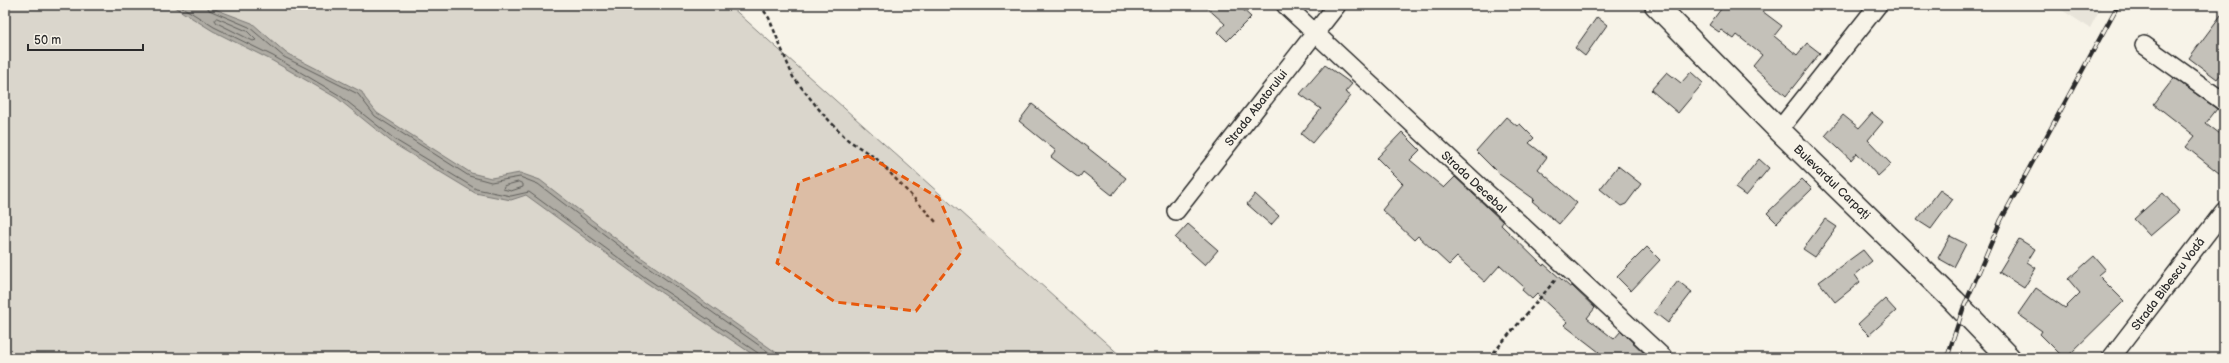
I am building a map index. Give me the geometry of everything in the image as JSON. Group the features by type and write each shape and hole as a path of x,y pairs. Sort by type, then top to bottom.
{"main road":[{"name":"Bulevardul Carpați","path":"1656,5 1779,130 1963,309 2009,358"}],"street":[{"name":"Strada Decebal","path":"1285,5 1664,358"},
{"name":"Strada Abatorului","path":"1176,211 1336,5"},
{"path":"1779,130 1878,5"},
{"path":"2144,45 2224,102"},
{"name":"Strada Bibescu Vodă","path":"2112,358 2224,211"}],"path":[{"path":"760,5 768,18 793,77 822,113 848,140 877,159 938,223"},
{"path":"1489,358 1566,267"}],"highlighted area":[{"path":"868,156 939,198 962,251 916,311 835,302 777,263 799,182"}],"shaded area":[{"path":"5,5 729,5 1123,358 5,358"},
{"path":"2054,5 2102,5 2090,28"}],"water":[{"path":"171,5 204,5 252,23 286,53 362,92 377,113 471,173 491,178 520,173 540,180 632,251 784,358 758,358 644,281 526,195 511,200 475,193 394,144 337,98 271,60 213,31"}],"building":[{"path":"1204,5 1238,5 1251,17 1227,41 1218,32 1225,24"},
{"path":"1724,5 1754,5 1782,26 1774,36 1797,55 1807,43 1820,53 1786,96 1753,66 1762,55 1737,35 1734,39 1721,30 1719,32 1709,25"},
{"path":"2224,11 2224,70 2217,79 2189,58"},
{"path":"1597,17 1607,25 1585,56 1575,48"},
{"path":"1325,65 1352,84 1345,92 1351,96 1312,143 1301,134 1321,109 1300,94"},
{"path":"1667,72 1681,83 1691,72 1703,83 1678,113 1651,90"},
{"path":"2174,78 2217,109 2206,123 2224,137 2224,177 2186,147 2195,136 2154,104"},
{"path":"1032,104 1126,178 1112,195 1083,172 1079,178 1051,157 1056,151 1019,121"},
{"path":"1872,113 1883,122 1868,140 1891,164 1878,176 1857,153 1851,160 1825,136 1843,115 1859,128"},
{"path":"1506,117 1517,126 1520,124 1534,138 1529,143 1547,157 1538,169 1577,203 1559,224 1532,201 1534,199 1499,174 1476,151"},
{"path":"1402,132 1420,150 1410,160 1444,188 1455,177 1503,222 1501,225 1543,266 1544,264 1570,287 1572,286 1595,308 1587,318 1614,339 1621,331 1649,358 1594,358 1599,352 1564,325 1567,322 1537,294 1532,299 1522,290 1524,287 1500,265 1485,282 1457,257 1449,265 1418,236 1414,240 1382,210 1403,184 1377,158"},
{"path":"1759,159 1769,168 1746,196 1735,188"},
{"path":"1618,166 1641,184 1626,204 1621,206 1600,189"},
{"path":"1802,179 1812,189 1777,223 1767,213"},
{"path":"1940,190 1953,199 1931,229 1917,220"},
{"path":"2163,193 2179,211 2150,236 2134,219"},
{"path":"1255,194 1279,216 1271,225 1247,204"},
{"path":"1825,219 1837,227 1815,257 1803,249"},
{"path":"1188,224 1218,250 1205,265 1175,238"},
{"path":"1950,236 1966,244 1954,267 1938,258"},
{"path":"2019,239 2035,249 2027,262 2036,268 2024,288 1999,272"},
{"path":"1647,247 1660,260 1631,291 1617,277"},
{"path":"1863,250 1872,261 1855,275 1860,282 1835,302 1819,282"},
{"path":"2094,256 2105,269 2098,275 2124,301 2066,358 2064,358 2040,334 2042,331 2018,314 2036,288 2065,308 2080,293 2068,279"},
{"path":"1678,281 1692,292 1668,323 1654,312"},
{"path":"1885,299 1896,311 1869,335 1858,324"}],"railway":[{"path":"1947,358 1963,309 2001,220 2118,5"}]}
